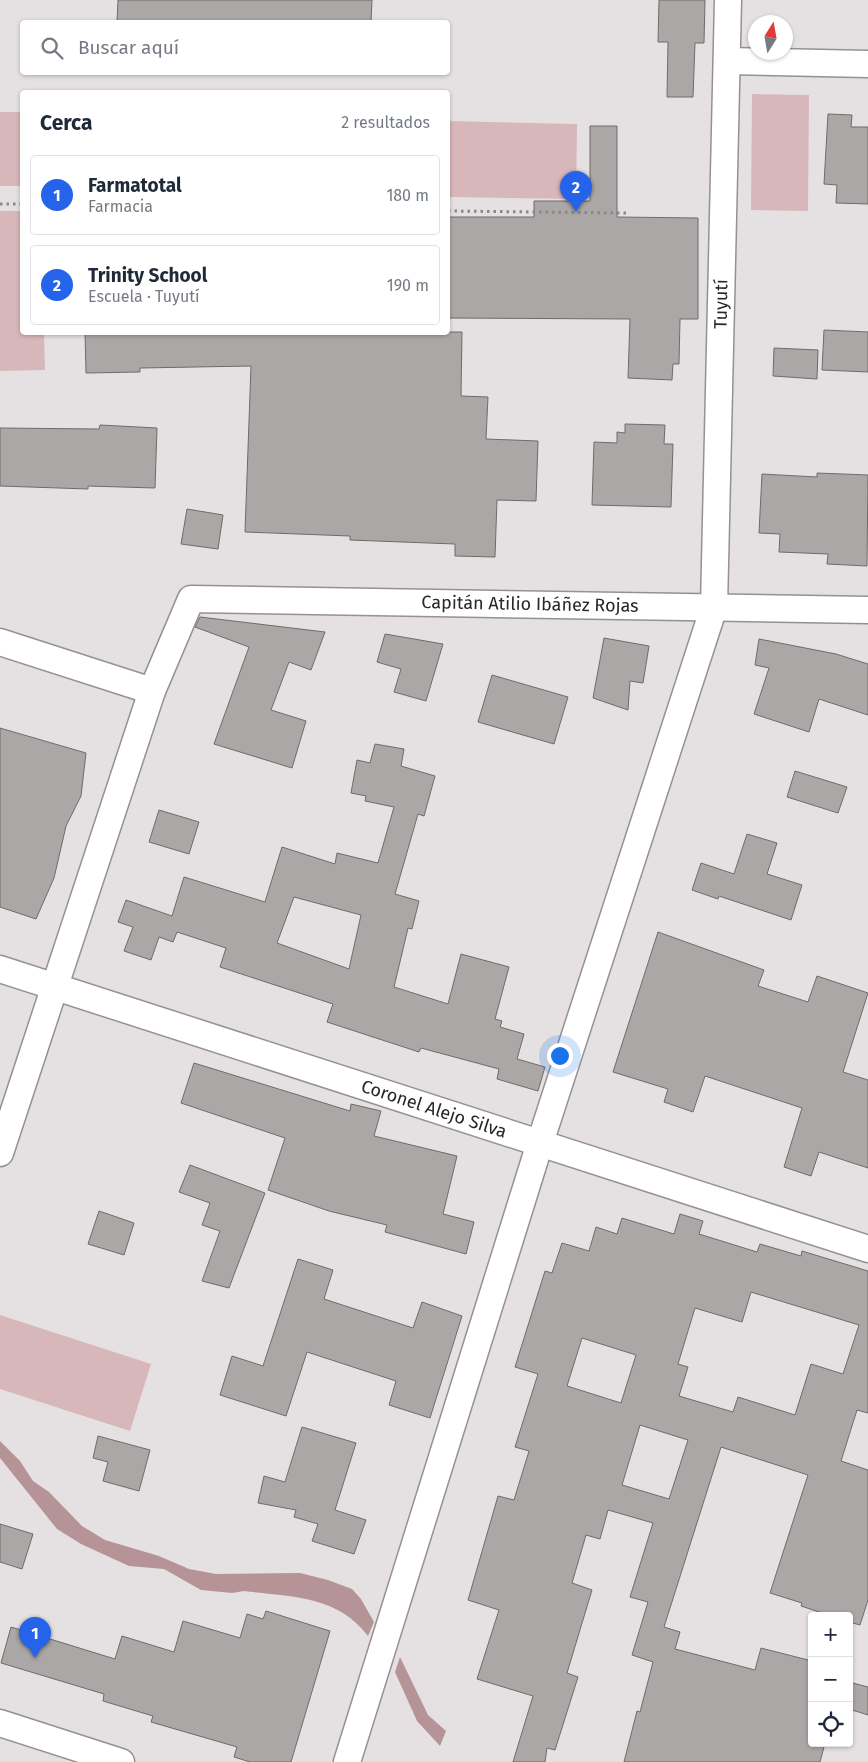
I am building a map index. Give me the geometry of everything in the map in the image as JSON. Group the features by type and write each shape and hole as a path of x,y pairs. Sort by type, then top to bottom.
{"street":[{"name":"Tuyutí","path":"347,1762 540,1143 714,607 728,0"},
{"path":"727,61 868,64"},
{"name":"Capitán Atilio Ibáñez Rojas","path":"152,692 191,599 868,610"},
{"path":"0,642 152,692 0,1153"},
{"name":"Coronel Alejo Silva","path":"0,969 868,1249"},
{"path":"0,1724 121,1762"}],"path":[{"path":"0,204 20,204"},
{"path":"450,211 627,214"}],"shaded area":[{"path":"752,94 809,95 808,211 751,210"},
{"path":"0,112 20,112 20,186 0,186"},
{"path":"450,121 577,124 576,199 450,197"},
{"path":"0,211 20,211 20,335 44,335 45,370 0,371"},
{"path":"0,1315 151,1364 130,1431 0,1389"},
{"path":"0,1441 20,1461 33,1481 49,1492 82,1526 105,1540 159,1556 189,1569 216,1574 300,1573 328,1580 352,1589 361,1599 374,1622 368,1636 356,1623 328,1605 296,1597 244,1591 232,1593 201,1590 164,1569 129,1566 81,1544 57,1529 0,1458"},
{"path":"400,1657 428,1715 446,1731 440,1746 417,1721 395,1672"}],"building":[{"path":"118,0 372,0 371,20 117,20"},
{"path":"659,0 705,0 704,43 695,43 693,97 667,97 668,42 658,42"},
{"path":"828,114 852,115 851,127 868,127 868,204 836,203 837,185 824,184"},
{"path":"590,126 617,126 617,217 698,218 698,319 680,319 679,364 673,364 672,380 628,378 630,319 450,318 450,217 534,217 534,201 590,201"},
{"path":"824,330 868,332 868,372 822,370"},
{"path":"450,332 462,332 461,396 488,397 486,439 538,441 536,501 497,500 495,557 455,556 455,544 350,540 350,536 245,532 251,366 140,368 140,372 86,373 85,335 450,335"},
{"path":"774,348 818,350 817,379 773,376"},
{"path":"625,424 665,425 664,444 673,444 671,507 592,505 594,442 617,443 617,432 625,433"},
{"path":"100,425 157,428 155,488 88,486 88,489 0,486 0,428 99,429"},
{"path":"817,473 868,475 867,566 827,564 828,554 779,552 780,534 759,533 762,474 817,477"},
{"path":"187,509 223,515 218,549 181,544"},
{"path":"200,617 325,632 311,670 289,662 271,710 306,721 292,768 214,744 249,647 195,627"},
{"path":"385,634 443,644 426,701 394,692 401,669 377,662"},
{"path":"604,638 649,646 643,683 630,681 628,710 593,698"},
{"path":"759,639 836,654 868,664 868,715 819,699 809,732 754,714 769,668 755,665"},
{"path":"492,675 568,697 554,744 478,722"},
{"path":"0,728 86,753 81,796 66,826 54,878 36,919 0,907"},
{"path":"375,744 404,749 401,766 435,776 424,816 418,814 395,894 419,901 412,929 408,928 394,987 448,1004 461,954 509,967 495,1019 502,1021 500,1027 524,1034 517,1059 545,1067 538,1091 497,1079 499,1069 421,1048 419,1052 327,1022 333,1004 220,967 226,948 177,932 173,942 159,937 151,960 124,951 133,927 118,922 126,900 172,916 184,877 265,902 282,847 335,864 337,853 378,863 394,807 365,801 366,796 351,793 357,760 370,763","holes":["294,897 361,915 349,969 277,943"]},
{"path":"795,771 847,787 838,813 787,797"},
{"path":"159,810 199,822 189,854 149,842"},
{"path":"747,834 777,843 767,874 802,885 791,920 719,896 718,899 692,890 701,863 734,874"},
{"path":"658,932 764,970 758,986 808,1002 817,976 868,993 843,1072 868,1080 868,1168 819,1152 811,1176 784,1167 802,1108 705,1076 693,1112 664,1102 668,1089 613,1072"},
{"path":"194,1063 350,1111 351,1104 381,1111 374,1136 457,1156 443,1214 474,1222 466,1254 385,1232 387,1225 329,1211 268,1190 285,1138 181,1103"},
{"path":"190,1165 265,1193 229,1288 202,1281 220,1231 202,1225 210,1203 179,1192"},
{"path":"99,1211 134,1223 124,1255 88,1244"},
{"path":"680,1214 703,1221 699,1234 757,1252 760,1244 801,1256 802,1251 868,1271 868,1413 857,1410 841,1461 868,1470 868,1600 860,1625 853,1623 853,1612 819,1612 801,1606 802,1603 770,1593 808,1475 721,1447 664,1627 680,1632 675,1649 755,1670 761,1648 808,1660 808,1747 824,1747 820,1762 624,1762 637,1711 640,1712 653,1662 632,1655 648,1602 630,1597 653,1523 608,1510 600,1539 586,1535 572,1583 592,1590 567,1673 578,1677 555,1750 547,1748 545,1762 513,1762 533,1696 477,1679 499,1610 468,1600 498,1496 514,1500 529,1451 515,1447 538,1374 515,1367 545,1271 552,1273 562,1243 589,1251 596,1227 617,1234 622,1218 674,1234","holes":["751,1292 859,1325 843,1374 811,1364 795,1415 738,1397 733,1412 679,1396 688,1367 678,1364 695,1308 742,1322","582,1338 636,1355 621,1403 567,1386","640,1425 688,1440 669,1499 622,1485"]},
{"path":"298,1259 333,1270 324,1299 413,1328 422,1302 462,1316 430,1418 389,1405 396,1381 307,1352 286,1416 220,1395 232,1356 263,1366"},
{"path":"302,1427 356,1443 335,1510 366,1520 354,1554 312,1541 318,1524 294,1517 296,1510 258,1503 264,1476 285,1482"},
{"path":"98,1436 150,1450 139,1491 103,1481 108,1462 93,1458"},
{"path":"0,1524 33,1534 22,1569 0,1562"},
{"path":"266,1611 330,1631 291,1762 250,1762 234,1757 237,1747 151,1722 153,1716 103,1701 104,1694 1,1663 11,1627 115,1659 122,1636 174,1652 183,1621 240,1638 247,1614 263,1619"},
{"path":"853,1683 868,1687 868,1715 853,1710"}],"place":[{"name":"Trinity School","path":"576,212"},
{"name":"Farmatotal","path":"35,1658"}]}
